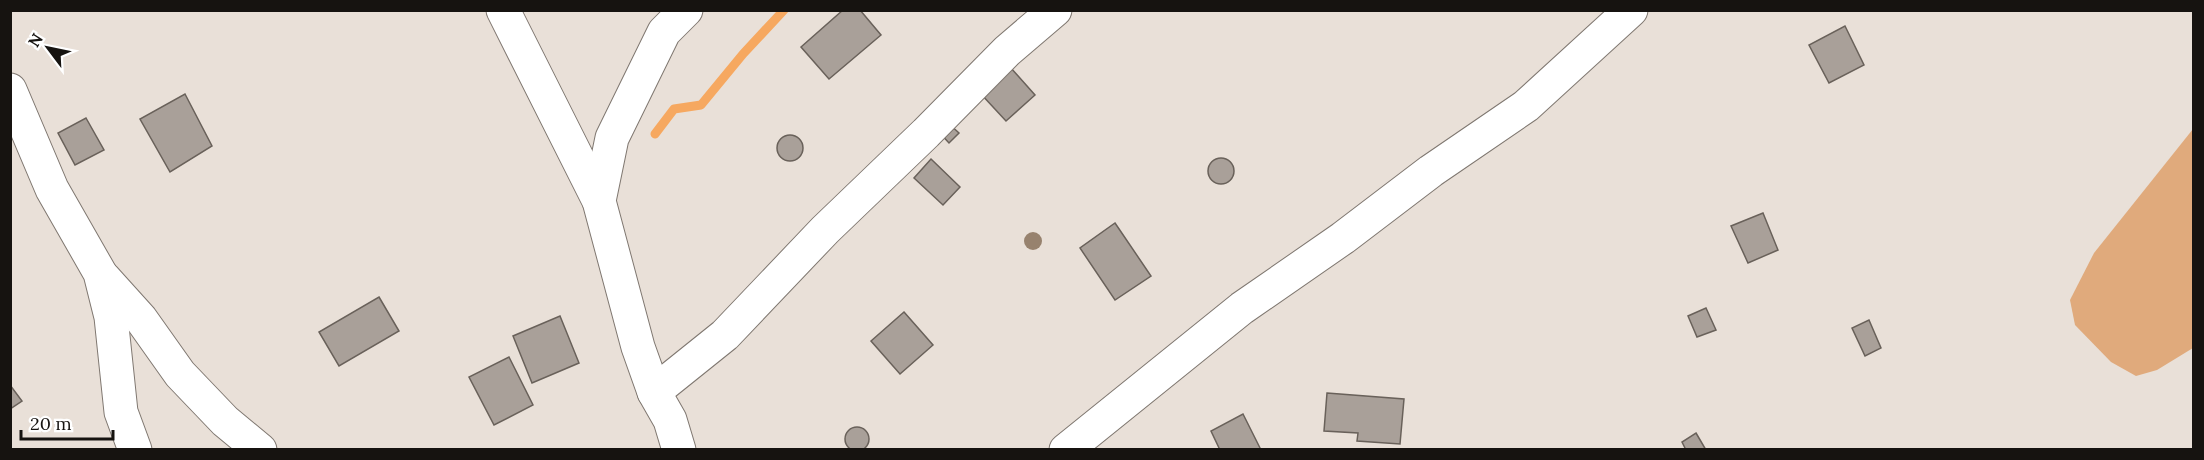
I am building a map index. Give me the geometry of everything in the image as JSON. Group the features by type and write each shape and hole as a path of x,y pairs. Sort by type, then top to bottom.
{"street":[{"path":"503,10 598,201 638,347 654,392 670,420 679,450"},
{"path":"598,201 612,138 664,32 686,10"},
{"path":"654,392 725,335 825,230 1007,51 1055,10"},
{"path":"1066,450 1242,308 1343,238 1431,171 1526,106 1631,10"},
{"path":"10,90 52,189 100,273 141,319 180,374 225,421 260,450"},
{"path":"100,273 111,317 121,412 135,450"}],"shaded area":[{"path":"2193,129 2193,348 2157,370 2136,376 2111,362 2075,325 2070,300 2094,253"}],"building":[{"path":"843,10 860,10 881,35 829,79 801,47"},
{"path":"1845,26 1864,65 1829,83 1809,45"},
{"path":"1010,67 1035,95 1006,121 981,94"},
{"path":"185,94 212,146 170,172 140,119"},
{"path":"86,118 104,150 75,165 58,133"},
{"path":"948,123 959,133 949,143 938,131"},
{"path":"790,135 799,139 803,148 799,157 790,161 781,157 777,148 781,139"},
{"path":"1221,158 1230,162 1234,171 1230,180 1221,184 1212,180 1208,171 1212,162"},
{"path":"931,159 960,187 943,205 914,178"},
{"path":"1763,213 1778,250 1748,263 1731,226"},
{"path":"1115,223 1151,276 1115,300 1080,248"},
{"path":"379,297 399,331 339,366 319,332"},
{"path":"1706,308 1716,330 1697,337 1688,316"},
{"path":"904,312 933,345 900,374 871,341"},
{"path":"560,316 579,363 532,383 513,336"},
{"path":"1869,320 1881,348 1865,356 1852,328"},
{"path":"509,357 533,405 494,425 469,377"},
{"path":"10,385 22,401 10,409"},
{"path":"1327,393 1404,399 1400,444 1357,441 1358,433 1324,431"},
{"path":"1243,414 1261,450 1220,450 1211,431"},
{"path":"857,427 866,430 869,439 866,448 857,451 848,448 845,439 848,430"},
{"path":"1696,433 1706,450 1686,450 1682,442"}],"waterway":[{"path":"655,134 674,109 701,105 743,54 784,10"}]}
